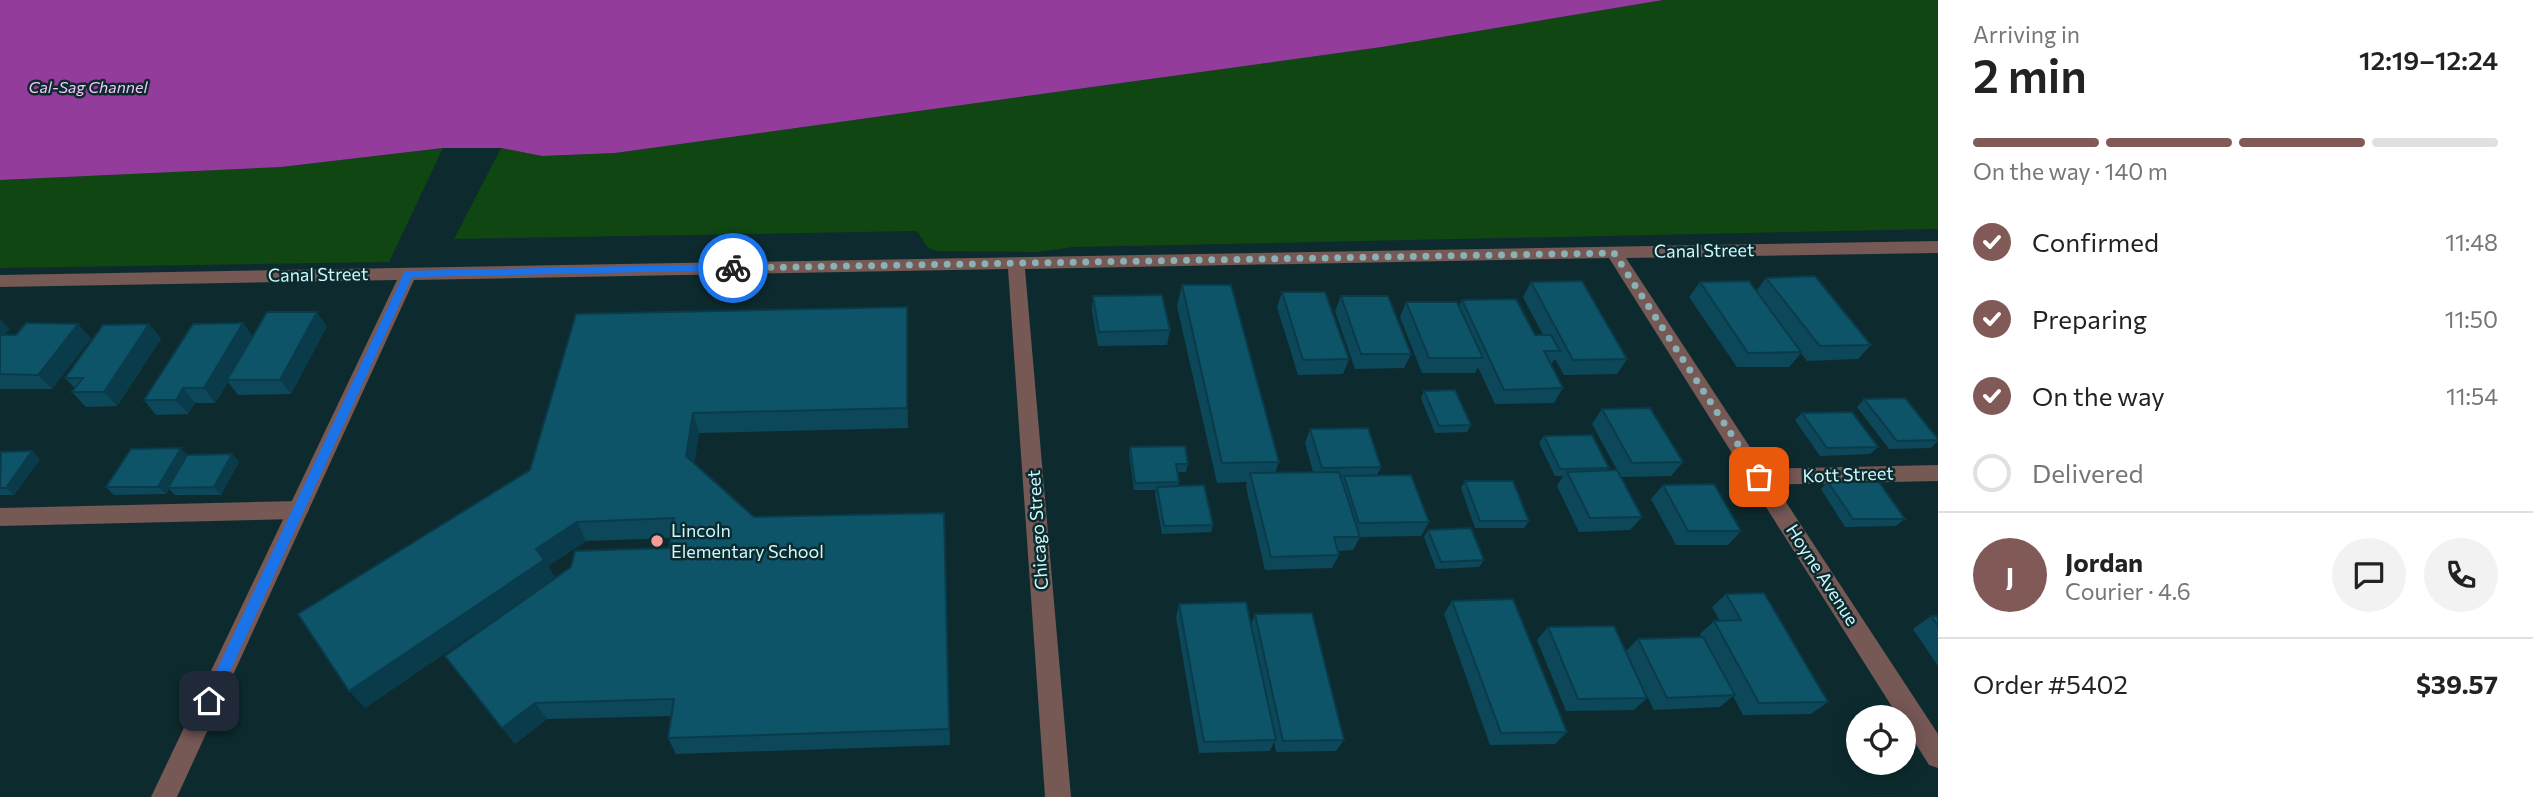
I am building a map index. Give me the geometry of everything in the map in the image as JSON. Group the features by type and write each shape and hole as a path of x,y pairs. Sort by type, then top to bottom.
{"street":[{"name":"Canal Street","path":"0,282 1938,247"},
{"name":"Hoyne Avenue","path":"1614,253 1938,756"},
{"name":"Chicago Street","path":"1016,263 1058,797"},
{"path":"164,797 408,274"},
{"name":"Kott Street","path":"1759,477 1938,472"},
{"path":"0,517 298,510"}],"green space":[{"path":"1663,0 1938,0 1938,229 1074,247 1036,252 938,251 928,248 917,231 454,239 501,148 542,156 615,153 1382,47"},
{"path":"443,148 389,262 0,268 0,180 281,167"}],"water":[{"name":"Cal-Sag Channel","path":"0,0 1663,0 1382,47 615,153 542,156 501,148 443,148 281,167 0,180"}],"building":[{"path":"1815,276 1871,345 1820,346 1766,278"},
{"path":"1582,281 1627,359 1573,360 1531,282"},
{"path":"1749,281 1801,352 1748,353 1700,282"},
{"path":"1182,285 1231,285 1279,462 1222,463"},
{"path":"1282,292 1325,292 1349,359 1303,360"},
{"path":"1162,295 1170,330 1099,332 1093,296"},
{"path":"1341,296 1388,296 1411,354 1361,354"},
{"path":"1516,299 1535,335 1551,335 1560,351 1544,351 1563,388 1504,390 1462,300"},
{"path":"1406,302 1457,302 1483,358 1429,358"},
{"path":"907,307 907,408 693,413 686,456 754,517 944,513 949,729 668,738 674,699 535,703 502,728 445,656 571,567 575,551 669,548 674,518 577,522 536,549 544,560 349,691 298,614 530,470 576,314"},
{"path":"267,312 317,312 280,380 227,380"},
{"path":"26,323 78,324 38,375 0,374 0,335 16,335"},
{"path":"243,323 204,388 183,388 176,400 144,400 193,324"},
{"path":"149,324 104,392 72,392 83,378 65,378 103,325"},
{"path":"1455,390 1471,425 1439,426 1424,391"},
{"path":"1905,398 1938,440 1897,441 1864,399"},
{"path":"1650,408 1683,462 1632,463 1602,409"},
{"path":"1852,412 1878,447 1827,448 1802,413"},
{"path":"1368,428 1381,467 1322,468 1310,429"},
{"path":"1592,435 1609,468 1560,469 1544,436"},
{"path":"1185,446 1188,464 1176,464 1179,482 1135,483 1130,447"},
{"path":"181,448 158,487 106,487 131,449"},
{"path":"32,451 6,488 0,488 1,452"},
{"path":"232,454 214,487 168,488 187,455"},
{"path":"1617,470 1642,517 1590,518 1567,472"},
{"path":"1339,472 1360,537 1334,537 1339,555 1271,557 1250,473"},
{"path":"1411,475 1429,522 1359,523 1344,476"},
{"path":"1465,481 1513,481 1529,521 1480,521"},
{"path":"1828,482 1879,482 1905,519 1853,519"},
{"path":"1714,484 1741,531 1688,531 1663,485"},
{"path":"1204,485 1213,525 1164,526 1157,487"},
{"path":"1471,528 1484,560 1441,562 1428,530"},
{"path":"1764,593 1828,702 1759,703 1714,621 1741,620 1726,594"},
{"path":"1513,599 1567,732 1501,733 1452,601"},
{"path":"1246,602 1276,740 1204,742 1179,604"},
{"path":"1312,613 1344,740 1283,741 1255,614"},
{"path":"1931,616 1938,616 1938,626"},
{"path":"1614,626 1647,698 1578,699 1548,627"},
{"path":"1703,637 1735,695 1667,698 1638,639"}],"way so far":[{"path":"733,268 1614,253 1759,477"}],"place":[{"name":"Lincoln Elementary School","path":"657,541"}],"route":[{"path":"209,701 408,274 733,268"}]}
